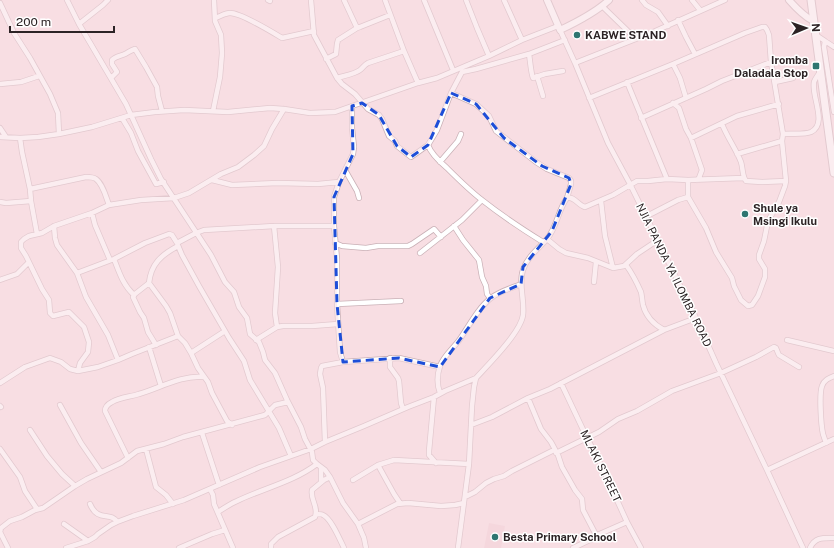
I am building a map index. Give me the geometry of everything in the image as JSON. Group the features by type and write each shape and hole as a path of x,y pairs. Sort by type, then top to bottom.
{"highway":[{"path":"810,0 834,174"}],"main road":[{"name":"NJIA PANDA YA ILOMBA ROAD","path":"547,0 559,28"},
{"path":"559,28 582,19 609,0"},
{"path":"789,0 798,10 813,21"}],"street":[{"path":"67,0 79,24 126,104 151,159 164,182 211,255 225,282 234,292 247,318 250,334 260,344 268,364 275,373 311,449 313,460 325,470 330,477 344,503 358,524 364,538 366,548"},
{"path":"79,24 108,0"},
{"path":"213,111 220,77 222,53 221,33 216,24 214,0"},
{"path":"311,0 314,35 337,78 355,94 368,109 379,115 397,146 411,157 428,145 438,127 451,93 462,72 529,54 565,40"},
{"path":"344,0 356,28"},
{"path":"385,0 418,83"},
{"path":"424,0 453,70"},
{"path":"466,0 489,56"},
{"path":"504,0 522,40"},
{"path":"642,0 646,5 658,12 668,26"},
{"path":"692,0 700,10"},
{"path":"575,63 668,26 678,20 725,0"},
{"path":"0,4 14,33 47,89 58,113 59,134"},
{"path":"602,6 636,39"},
{"path":"215,18 229,13 240,15 282,38 314,31"},
{"path":"326,59 337,53 338,40 356,28 390,15"},
{"path":"678,20 695,54"},
{"path":"589,98 745,33 764,27 769,35 771,62 779,104 783,134 782,141 786,181 779,202 768,222 759,255 759,259 765,270 765,277 758,296 749,307 741,300 732,278 716,252 706,228 688,197 688,180"},
{"path":"0,137 20,138 59,134 92,127 131,115 162,111 184,110 228,112 270,108 310,113 335,112 418,83 437,78 522,40 559,28"},
{"name":"NJIA PANDA YA ILOMBA ROAD","path":"559,28 608,143 630,184 696,318 802,548"},
{"path":"816,35 834,46"},
{"path":"825,41 824,47 834,112"},
{"path":"111,78 117,72 112,64 112,60 135,49 157,87 162,111"},
{"path":"337,78 357,72 368,63 404,51"},
{"path":"529,54 533,78 563,71"},
{"path":"641,118 722,81 771,62"},
{"path":"673,64 680,78 684,99 679,108"},
{"path":"783,134 806,134 812,132 818,125 814,82 820,72"},
{"path":"0,84 21,82 39,76"},
{"path":"537,76 543,96"},
{"path":"775,82 793,78"},
{"path":"627,82 667,179"},
{"path":"66,548 88,541 117,522 173,504 260,467 311,449 465,383 476,378 502,350 521,323 523,315 521,284 523,267 552,231 567,198 571,182 569,178 547,169 536,162 496,132 488,116 476,104 451,93"},
{"path":"673,103 679,108 702,170 707,179"},
{"path":"691,138 744,114 779,104"},
{"path":"343,362 340,352 338,324 334,198 339,182 352,158 354,149 352,106"},
{"path":"78,371 80,363 88,352 89,342 84,327 69,312 53,316 50,314 49,300 21,248 21,242 24,238 42,233 54,226 92,213 109,205 141,200 174,198 189,193 221,174 240,166 254,156 264,146 284,109"},
{"path":"122,118 156,184 164,182"},
{"path":"722,124 741,164 743,178"},
{"path":"0,128 6,137"},
{"path":"440,162 458,141 461,134"},
{"path":"20,138 37,234"},
{"path":"737,154 782,141"},
{"path":"428,145 440,162 482,200 522,229 543,242"},
{"path":"345,170 357,191 359,198"},
{"path":"697,180 702,170"},
{"path":"30,189 91,177 97,180 109,205"},
{"path":"567,198 573,198 583,207 588,207 637,181 743,178 746,181 786,181"},
{"path":"212,180 232,185 278,183 318,184 339,182"},
{"path":"645,217 678,200 688,197"},
{"path":"420,253 454,226 482,200"},
{"path":"0,202 31,201"},
{"path":"601,201 605,236 613,268"},
{"path":"92,213 95,225 128,290 134,295 133,297 144,318 148,332 156,345"},
{"path":"54,226 57,245 77,273 86,297 108,335 118,360"},
{"path":"229,424 212,393 208,382 198,368 184,341 178,336 170,313 149,283 149,278 153,268 160,258 177,244 204,230 274,226 334,226"},
{"path":"274,226 278,267 275,313 276,327"},
{"path":"454,226 479,260 482,277 486,286 487,294 490,298"},
{"path":"336,243 341,246 366,248 378,246 408,246 434,229 441,237"},
{"path":"77,273 112,260 169,234 173,235 182,255 225,331 244,361 250,380 279,428 291,456"},
{"path":"547,239 566,253 588,258 613,268 621,267 626,264 636,254 658,240"},
{"path":"0,280 17,274 29,262"},
{"path":"594,282 596,262"},
{"path":"626,264 633,275 641,294 647,315 653,324 664,330"},
{"path":"134,295 149,283"},
{"path":"440,393 438,386 440,367 448,352 459,340 470,323 490,298 521,284"},
{"path":"337,304 401,301"},
{"path":"471,425 492,417 664,330 696,318"},
{"path":"331,324 339,332"},
{"path":"256,340 276,327 338,324"},
{"path":"191,353 225,331"},
{"path":"0,383 25,367 50,358 61,362 70,369 78,371 118,360 178,336"},
{"path":"787,340 834,351"},
{"path":"465,497 494,479 504,476 555,451 599,432 618,419 637,411 672,391 721,374 775,346 779,355 799,367"},
{"path":"149,347 161,386"},
{"path":"390,358 390,367 399,381 403,409"},
{"path":"325,442 323,388 320,374 321,368 325,365 343,362 399,358 440,367"},
{"path":"190,378 198,368"},
{"path":"826,443 822,433 821,392 823,383 834,376"},
{"path":"128,458 105,411 107,405 114,401 161,386 190,378 204,377"},
{"path":"458,548 469,464 472,406 476,378"},
{"path":"465,383 474,387"},
{"name":"MLAKI STREET","path":"561,383 640,548"},
{"path":"426,462 429,453 434,397"},
{"path":"528,398 541,429 551,442 562,467 582,499 583,510 595,533 595,536"},
{"path":"8,548 0,532 1,528 11,520 43,508 75,486 121,463 134,452 164,444 182,437 202,433 229,424 265,415 275,405 288,402"},
{"path":"60,406 81,443 101,472"},
{"path":"30,430 47,456 62,474 75,486"},
{"path":"202,433 219,484"},
{"path":"767,470 834,439"},
{"path":"0,449 20,478 25,490 37,509"},
{"path":"146,449 156,487 166,495 173,504"},
{"path":"429,453 436,463"},
{"path":"353,480 378,465 394,460 469,464"},
{"path":"378,465 400,504"},
{"path":"319,466 321,482"},
{"path":"218,512 236,501 292,479 310,469 319,466"},
{"path":"271,548 271,544 278,537 314,518 316,514 316,507 311,494 312,490 321,482 330,477"},
{"path":"210,489 213,495 214,504 233,548"},
{"path":"358,524 395,504 408,503 441,506 464,503"},
{"path":"90,504 93,511 96,513 102,516 114,518 117,522"},
{"path":"316,514 326,517 344,548"},
{"path":"573,548 595,536 627,522"},
{"path":"64,524 88,541"},
{"path":"179,548 225,530"},
{"path":"810,548 815,541 823,538 834,538"}],"highlighted area":[{"path":"451,93 476,104 504,138 542,166 569,178 571,184 552,231 523,267 521,284 490,298 440,367 399,358 343,362 337,304 334,197 353,154 352,106 362,103 379,115 397,146 411,157 428,145"}],"shaded area":[{"name":"Besta Primary School","path":"489,523 505,526 501,548 484,548"}],"place":[{"name":"KABWE STAND","path":"577,35"},
{"name":"Iromba Daladala Stop","path":"816,66"},
{"name":"Shule ya Msingi Ikulu","path":"745,214"},
{"name":"Besta Primary School","path":"495,537"}]}
